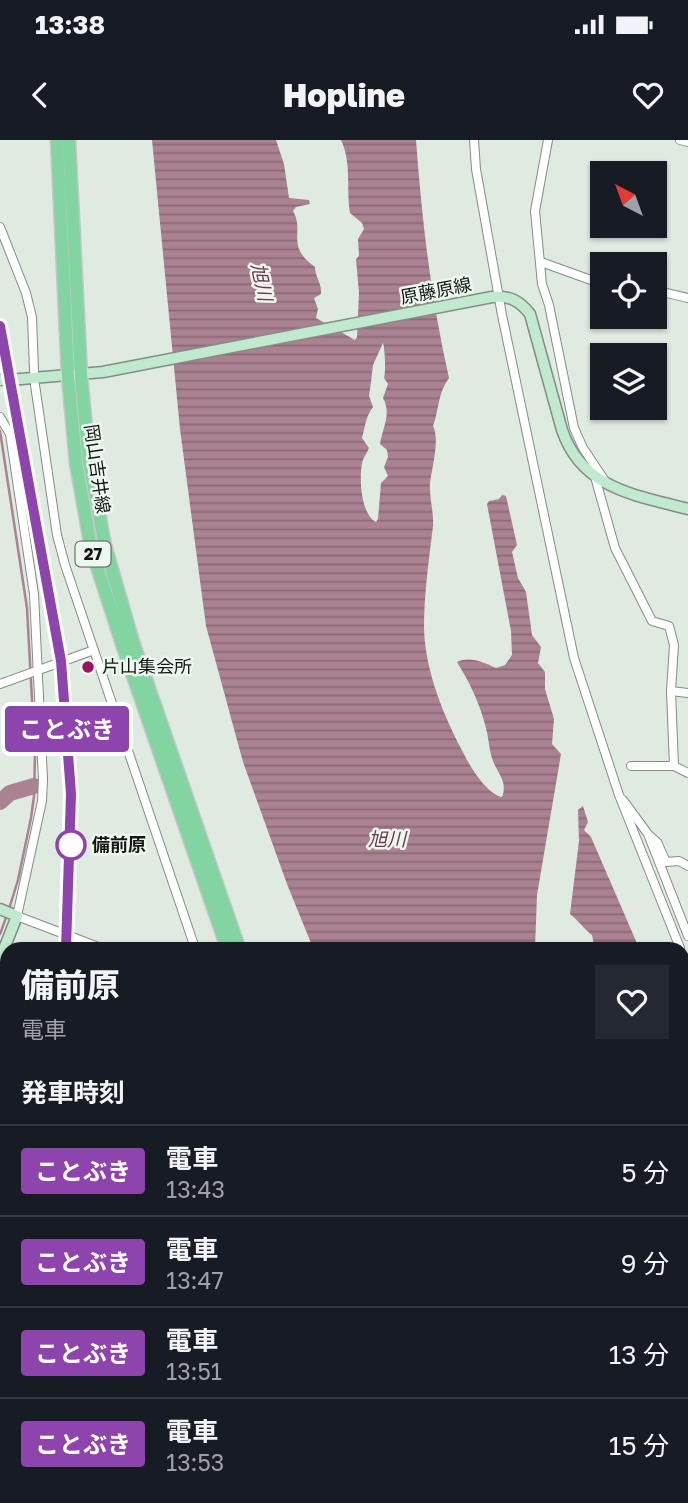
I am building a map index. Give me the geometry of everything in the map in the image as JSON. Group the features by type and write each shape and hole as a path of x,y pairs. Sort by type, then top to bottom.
{"main road":[{"name":"岡山吉井線","path":"57,140 74,375 104,545 133,642 237,942"},
{"name":"岡山吉井線","path":"69,140 76,463 91,548 122,647 225,942"},
{"name":"原藤原線","path":"0,380 103,372 496,297"},
{"path":"496,297 513,299 522,304 530,314 568,447 594,477 609,486 688,509"},
{"path":"3,942 8,913"}],"street":[{"path":"474,140 496,297 574,658 619,795 678,942"},
{"path":"548,140 535,211 542,285 549,305 574,428 583,448 609,486"},
{"path":"680,140 688,142"},
{"path":"0,227 26,293 32,317 34,371"},
{"path":"541,262 590,280"},
{"path":"667,293 688,298"},
{"path":"35,385 57,535 93,650 193,942"},
{"path":"0,417 10,434 34,594 34,672 42,800 8,913 85,942"},
{"path":"594,477 615,548 624,568 652,621 669,626 674,645 671,691 674,765"},
{"path":"0,684 93,650"},
{"path":"671,691 688,693"},
{"path":"631,766 674,765 688,773"},
{"path":"619,795 657,842 666,862 679,861 688,866"},
{"path":"648,834 688,936"}],"water":[{"name":"旭川","path":"152,140 276,140 284,164 289,198 309,200 310,204 296,207 293,211 298,246 315,267 320,287 321,294 314,298 318,309 316,318 355,340 359,293 356,259 359,256 358,239 364,229 362,223 350,213 348,167 341,140 416,140 428,260 449,378 441,395 433,426 436,446 430,483 433,526 425,602 425,644 437,693 470,766 491,791 502,797 503,782 492,757 481,711 457,662 472,660 496,668 505,665 512,655 511,631 487,504 502,495 506,496 517,545 512,552 518,578 526,592 532,635 541,647 538,663 545,672 545,689 554,719 552,744 561,754 537,895 535,942 311,942 243,762 206,626 180,429","holes":["383,343 384,378 388,384 383,398 387,416 380,444 387,450 388,457 384,467 388,476 381,483 376,522 367,512 362,496 362,463 369,448 362,438 373,407 369,396 373,365"]},
{"path":"583,806 588,822 584,830 591,837 636,942 593,942 592,935 570,914 579,841 578,810"}],"waterway":[{"path":"0,431 27,608 35,755 31,818 9,909"},
{"path":"0,802 10,793 34,786"},
{"path":"0,934 7,915"}],"railway":[{"path":"0,326 61,661 71,794 66,942"}],"train":[{"name":"ことぶき","path":"0,326 61,661 71,794 66,942"}],"place":[{"name":"片山集会所","path":"88,667"},
{"name":"備前原","path":"71,845"}]}
